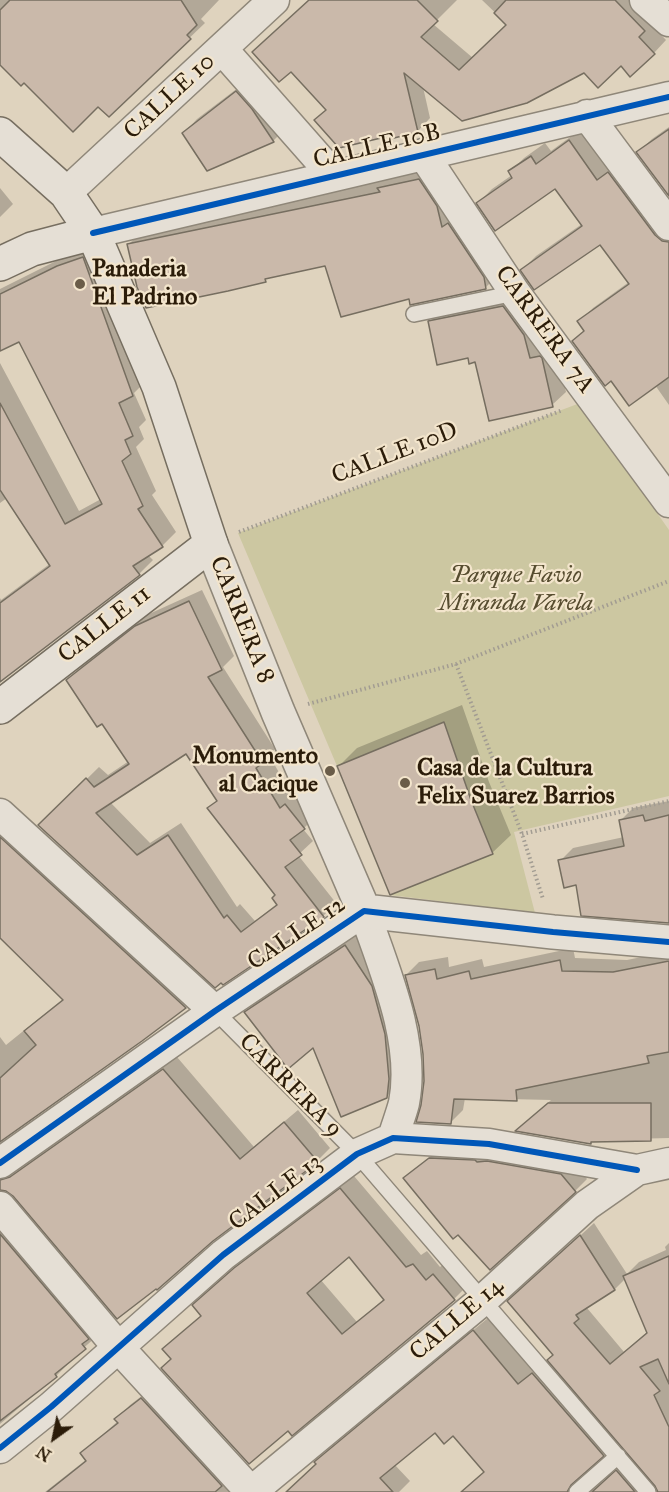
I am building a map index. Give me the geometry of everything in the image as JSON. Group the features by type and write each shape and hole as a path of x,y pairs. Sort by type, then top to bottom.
{"main road":[{"name":"CARRERA 8","path":"0,134 66,193 93,232 159,387 211,544 278,712 364,911"},
{"path":"0,264 32,249 93,232"},
{"name":"CALLE 11","path":"0,706 211,544"},
{"name":"CALLE 12","path":"364,911 669,942"}],"street":[{"name":"CALLE 10","path":"66,193 274,0"},
{"path":"645,0 669,21"},
{"path":"222,49 333,175"},
{"name":"CALLE 10B","path":"93,232 669,97"},
{"path":"587,115 669,225"},
{"name":"CARRERA 7A","path":"423,154 515,293 669,502"},
{"name":"CARRERA 9","path":"0,814 215,1011"},
{"name":"CALLE 12","path":"0,1163 215,1011 364,911"},
{"name":"CARRERA 8","path":"364,911 399,1017 406,1065 404,1102 393,1138"},
{"name":"CALLE 13","path":"0,1448 223,1255 357,1154 393,1138 489,1144 638,1170"},
{"name":"CALLE 14","path":"251,1492 484,1299 587,1205 638,1170 669,1163"},
{"path":"0,1207 118,1347 251,1492"}],"lane":[{"path":"414,314 515,293"},
{"name":"CARRERA 9","path":"215,1011 357,1154 648,1492"},
{"path":"577,1492 618,1456"}],"path":[{"path":"278,712 456,664 669,580"},
{"path":"456,664 522,834 553,932"},
{"path":"522,834 669,801"}],"green space":[{"name":"Parque Favio Miranda Varela","path":"580,403 669,530 669,796 514,832 535,913 390,895 493,854 444,723 337,766 238,533"}],"building":[{"path":"10,0 181,0 197,25 187,35 191,39 109,117 98,107 73,132 24,83 21,86 0,65 0,10"},
{"path":"309,0 417,0 438,21 421,37 459,70 506,25 494,13 506,0 615,0 645,31 639,37 655,54 630,77 621,66 598,88 584,73 527,103 462,121 404,73 418,132 339,148 314,120 326,110 291,72 279,82 252,52"},
{"path":"236,91 252,109 274,142 207,171 182,133"},
{"path":"669,129 669,196 636,152"},
{"path":"569,140 597,180 608,172 655,235 662,241 669,242 669,377 629,406 611,381 605,386 572,341 584,331 577,321 629,284 600,245 534,290 520,270 582,226 555,189 495,231 476,203 512,178 508,171 531,156 536,164"},
{"path":"419,179 437,206 442,227 448,223 484,277 486,289 410,305 409,299 341,317 325,266 265,279 266,282 228,291 146,308 137,287 127,244 380,192 377,188"},
{"path":"83,257 133,396 119,403 133,436 125,440 131,454 122,461 143,506 138,509 163,547 133,566 140,575 0,682 0,603 50,566 0,490 0,403 65,524 102,504 19,342 0,351 0,294 57,266"},
{"path":"503,306 524,335 530,358 540,356 542,358 553,407 489,421 475,362 469,364 468,358 437,365 428,321"},
{"path":"189,601 222,670 208,677 263,763 256,768 280,808 285,804 305,829 290,840 302,855 285,867 324,917 223,985 221,983 215,988 38,825 86,778 94,787 129,764 102,724 97,727 66,680 135,626","holes":["186,754 217,801 207,808 275,895 272,898 277,905 241,932 227,915 224,918 168,835 137,855 96,813"]},
{"path":"444,722 471,800 493,854 390,895 337,766"},
{"path":"643,815 645,821 669,815 669,923 581,916 576,885 564,888 558,860 624,846 619,820"},
{"path":"0,837 186,1008 0,1142 0,1078 36,1045 24,1031 63,1000 0,938"},
{"path":"345,945 372,986 385,1034 389,1079 387,1098 341,1117 313,1048 288,1069 244,1012"},
{"path":"560,960 562,971 613,972 669,961 669,1052 647,1056 649,1063 516,1090 517,1101 454,1099 451,1124 416,1122 424,1081 423,1054 419,1026 405,975 435,969 437,979 469,971 471,979"},
{"path":"163,1069 240,1159 284,1122 318,1162 213,1241 157,1290 117,1319 13,1196 0,1190 0,1180 10,1177"},
{"path":"548,1103 651,1103 651,1141 591,1142 591,1144 515,1131"},
{"path":"429,1158 487,1161 561,1174 576,1192 490,1270 458,1235 453,1239 403,1178"},
{"path":"340,1188 406,1267 413,1264 426,1280 433,1274 455,1300 292,1436 288,1431 249,1464 161,1368 171,1359 162,1349 201,1316 192,1305 234,1268","holes":["349,1257 384,1300 342,1334 307,1293"]},
{"path":"0,1234 89,1339 82,1344 86,1349 55,1374 57,1377 0,1421"},
{"path":"580,1235 615,1290 576,1315 579,1319 574,1323 610,1364 647,1333 623,1276 669,1256 669,1384 658,1359 640,1367 660,1391 654,1395 669,1427 669,1492 658,1492 547,1360 553,1355 507,1301"},
{"path":"473,1330 518,1384 532,1373 604,1456 571,1485 567,1492 461,1492 484,1472 453,1436 444,1444 435,1433 380,1478 393,1492 286,1492 316,1464 314,1462"},
{"path":"141,1398 222,1486 215,1492 47,1492 86,1461 80,1453 118,1423 114,1419"},
{"path":"616,1470 635,1492 592,1492"}],"cycle path":[{"path":"93,233 669,97"},
{"path":"0,1163 215,1011 364,911 669,942"},
{"path":"0,1448 51,1407 223,1255 357,1154 393,1138 489,1144 637,1170"}],"place":[{"name":"Panaderia El Padrino","path":"80,284"},
{"name":"Monumento al Cacique","path":"330,771"},
{"name":"Casa de la Cultura Felix Suarez Barrios","path":"405,783"}]}
